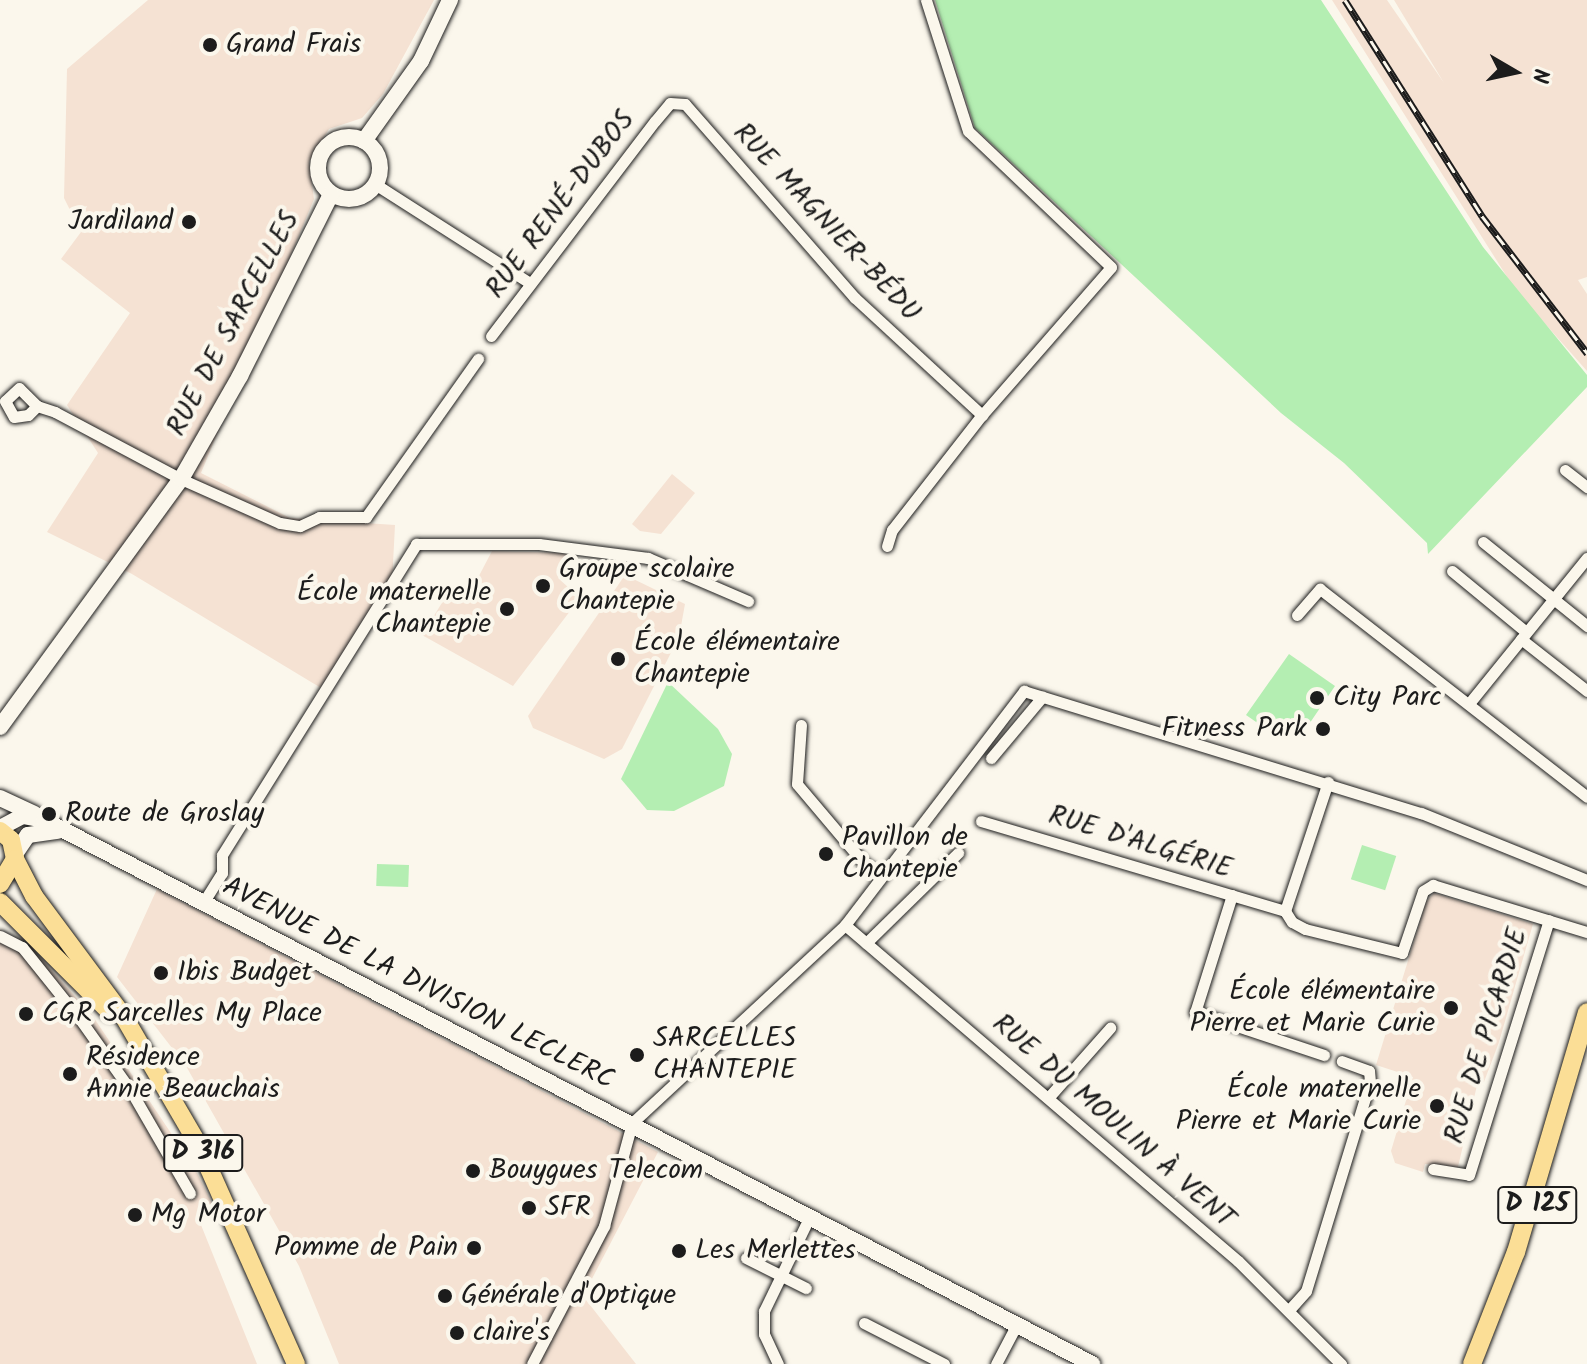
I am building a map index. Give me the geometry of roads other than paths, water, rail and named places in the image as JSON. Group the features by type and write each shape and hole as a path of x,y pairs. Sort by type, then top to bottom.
{"main road":[{"path":"364,141 421,61 450,0"},
{"path":"338,139 364,141 380,165 375,184 360,197 331,194 318,168 324,149 338,139"},
{"name":"RUE DE SARCELLES","path":"181,479 240,376 331,194"},
{"path":"0,727 181,479"},
{"name":"AVENUE DE LA DIVISION LECLERC","path":"0,798 1092,1364"},
{"path":"15,856 11,840 0,830 23,816 44,820"},
{"path":"0,884 28,835 59,831"},
{"name":"D 316","path":"15,856 34,896 106,990 221,1187 296,1364"},
{"name":"D 316","path":"0,902 136,1040"},
{"name":"D 125","path":"1472,1364 1516,1252 1587,1012"},
{"name":"D 125","path":"1483,1364 1512,1286 1587,1045"},
{"name":"D 316","path":"277,1320 288,1364"}],"street":[{"path":"887,546 892,530 982,415 1073,316 1111,267 968,131 926,0"},
{"name":"RUE RENÉ-DUBOS","path":"491,336 670,103"},
{"name":"RUE MAGNIER-BÉDU","path":"670,103 685,104 855,298 982,415"},
{"path":"375,184 530,283"},
{"path":"37,406 181,479 290,527 319,517 366,517 478,359"},
{"path":"1565,470 1587,487"},
{"path":"1483,542 1587,626"},
{"path":"203,903 222,873 222,855 416,544 539,544 648,558 748,601"},
{"path":"1471,701 1587,558"},
{"path":"1452,571 1587,691"},
{"path":"1297,615 1320,589 1471,701 1587,797"},
{"path":"532,1364 604,1226 632,1123 845,925 880,875 1024,691 1328,782 1478,834 1587,880"},
{"path":"991,758 1042,697"},
{"path":"801,725 797,784 863,862 880,875"},
{"path":"1285,911 1328,782"},
{"name":"RUE D'ALGÉRIE","path":"981,821 1285,911 1292,922 1305,929 1394,954 1402,953 1423,891 1433,885 1549,920"},
{"path":"866,943 958,853"},
{"path":"1232,895 1195,1012 1324,1055"},
{"path":"1549,920 1587,932"},
{"name":"RUE DE PICARDIE","path":"1433,1169 1467,1179 1469,1175 1549,920"},
{"name":"RUE DU MOULIN À VENT","path":"845,925 1289,1310 1341,1364"},
{"path":"0,936 22,947 82,1022 131,1091 190,1193"},
{"path":"1048,1098 1110,1028"},
{"path":"1289,1310 1306,1291 1370,1082 1369,1071 1342,1061"},
{"path":"778,1364 764,1334 764,1311 779,1274 810,1216"},
{"path":"746,1258 806,1288"},
{"path":"864,1323 944,1364"},
{"path":"996,1364 1017,1324"}],"railway":[{"path":"1345,0 1482,216 1587,353"}],"place":[{"name":"Grand Frais","path":"210,45"},
{"name":"Jardiland","path":"189,222"},
{"name":"Groupe scolaire Chantepie","path":"543,586"},
{"name":"École maternelle Chantepie","path":"507,609"},
{"name":"École élémentaire Chantepie","path":"618,659"},
{"name":"City Parc","path":"1317,698"},
{"name":"Fitness Park","path":"1323,729"},
{"name":"Route de Groslay","path":"49,814"},
{"name":"Pavillon de Chantepie","path":"826,854"},
{"name":"Ibis Budget","path":"161,973"},
{"name":"École élémentaire Pierre et Marie Curie","path":"1451,1008"},
{"name":"CGR Sarcelles My Place","path":"26,1014"},
{"name":"SARCELLES CHANTEPIE","path":"637,1055"},
{"name":"Résidence Annie Beauchais","path":"70,1074"},
{"name":"École maternelle Pierre et Marie Curie","path":"1437,1106"},
{"name":"Bouygues Telecom","path":"473,1171"},
{"name":"SFR","path":"529,1208"},
{"name":"Mg Motor","path":"135,1215"},
{"name":"Pomme de Pain","path":"474,1248"},
{"name":"Les Merlettes","path":"679,1251"},
{"name":"Générale d'Optique","path":"445,1296"},
{"name":"claire's","path":"457,1333"}]}
